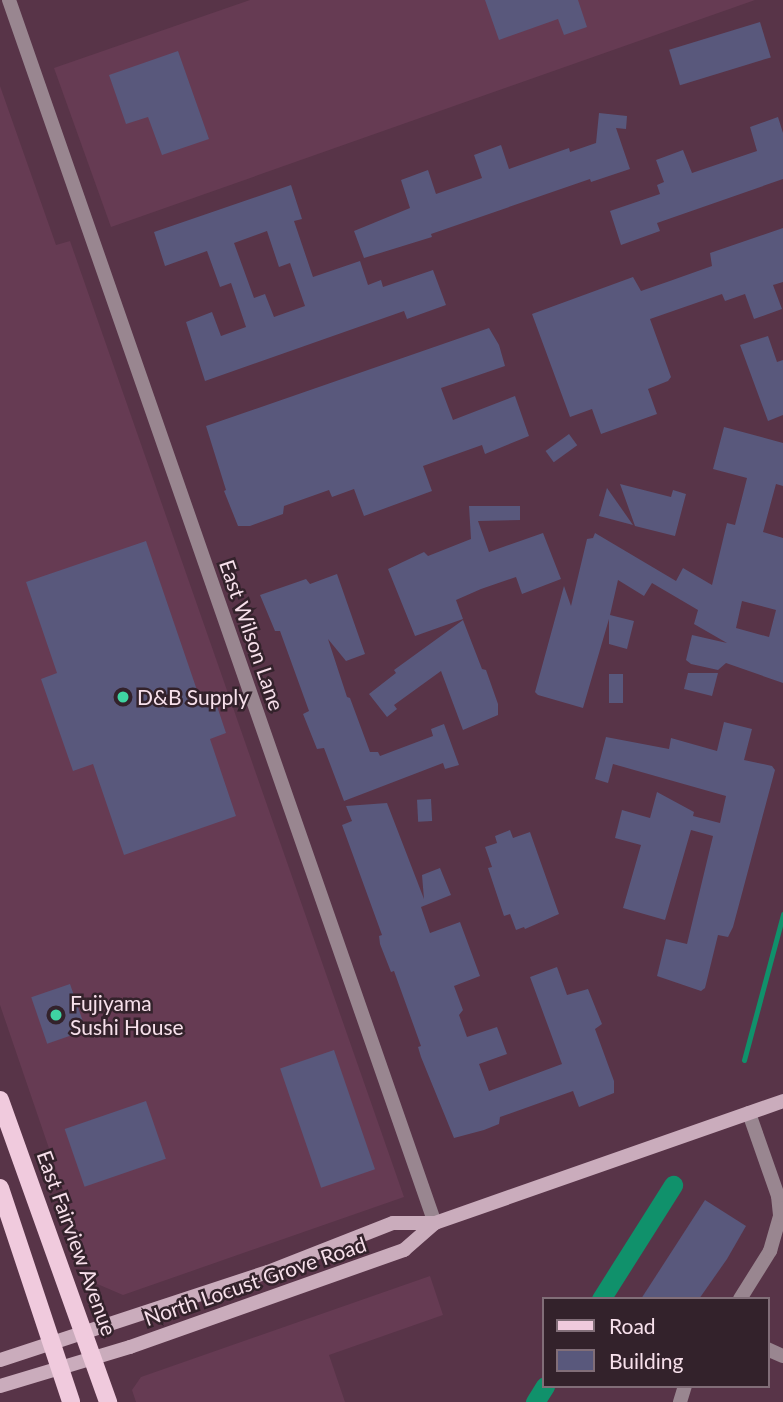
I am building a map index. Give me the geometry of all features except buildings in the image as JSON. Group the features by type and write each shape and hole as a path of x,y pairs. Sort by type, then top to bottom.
{"main road":[{"name":"East Fairview Avenue","path":"0,1100 86,1334 108,1402"},
{"name":"North Locust Grove Road","path":"0,1360 86,1334 268,1272 394,1223 435,1223 783,1101"},
{"path":"0,1188 71,1402"},
{"name":"North Locust Grove Road","path":"0,1386 94,1358 404,1250 435,1223"}],"street":[{"name":"East Wilson Lane","path":"9,0 435,1223"},
{"path":"741,1297 770,1251 780,1215 778,1196 749,1113"}],"shaded area":[{"path":"250,0 755,0 111,227 54,68"},
{"path":"0,86 56,245 70,241 404,1197 123,1295 95,1283 0,1005"},
{"path":"430,1276 443,1315 329,1355 345,1402 136,1402 132,1390 141,1377"}],"waterway":[{"path":"744,1060 783,914"},
{"path":"602,1297 673,1185"},
{"path":"535,1402 544,1388"}],"place":[{"name":"D&B Supply","path":"123,697"},
{"name":"Fujiyama Sushi House","path":"56,1015"}]}
